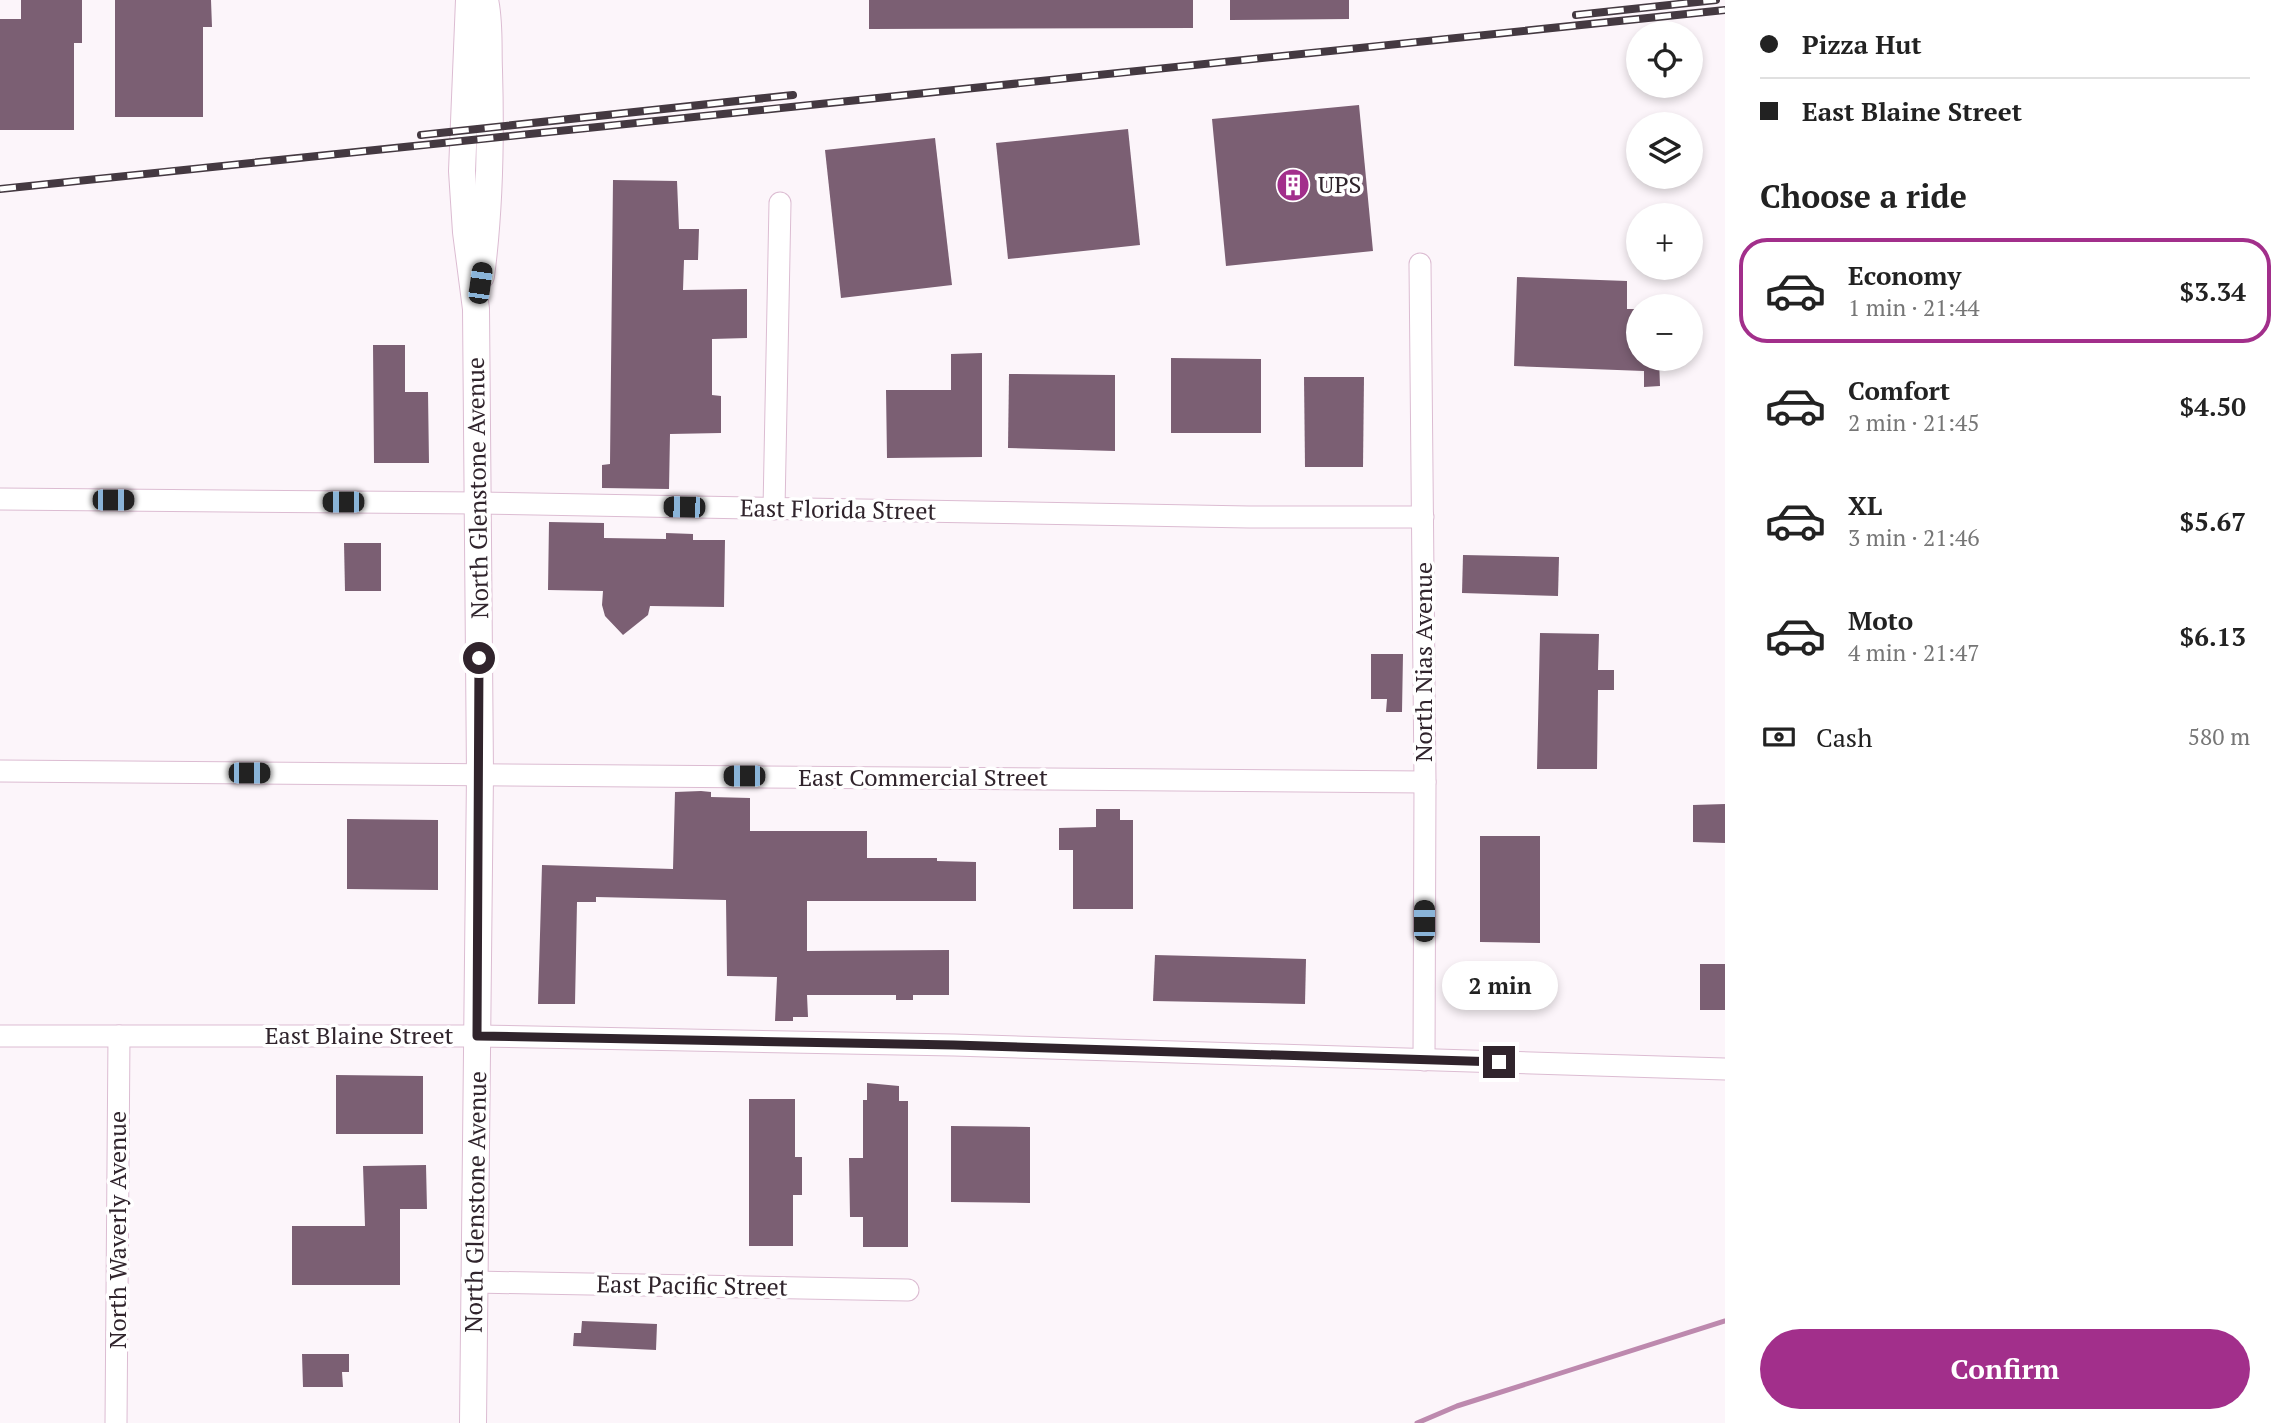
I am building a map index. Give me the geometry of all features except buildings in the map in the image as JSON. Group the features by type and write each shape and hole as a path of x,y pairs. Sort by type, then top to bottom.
{"main road":[{"name":"North Glenstone Avenue","path":"469,0 462,171 466,232 476,309 480,774 473,1423"},
{"name":"North Glenstone Avenue","path":"476,309 487,230 489,174 485,0"}],"street":[{"path":"774,509 780,203"},
{"name":"North Nias Avenue","path":"1420,264 1425,782 1424,1060"},
{"name":"East Florida Street","path":"0,499 1423,517"},
{"name":"East Commercial Street","path":"0,771 1425,782"},
{"name":"East Blaine Street","path":"0,1036 477,1036 954,1045 1725,1069"},
{"name":"North Waverly Avenue","path":"116,1423 119,1036"},
{"name":"East Pacific Street","path":"475,1282 908,1290"}],"waterway":[{"path":"1417,1423 1457,1406 1725,1321"}],"railway":[{"path":"1576,15 1716,0"},
{"path":"0,189 1725,10"},
{"path":"421,135 793,95"}],"place":[{"name":"UPS","path":"1293,185"}],"route":[{"path":"479,658 477,1036 954,1045 1499,1062"}]}
